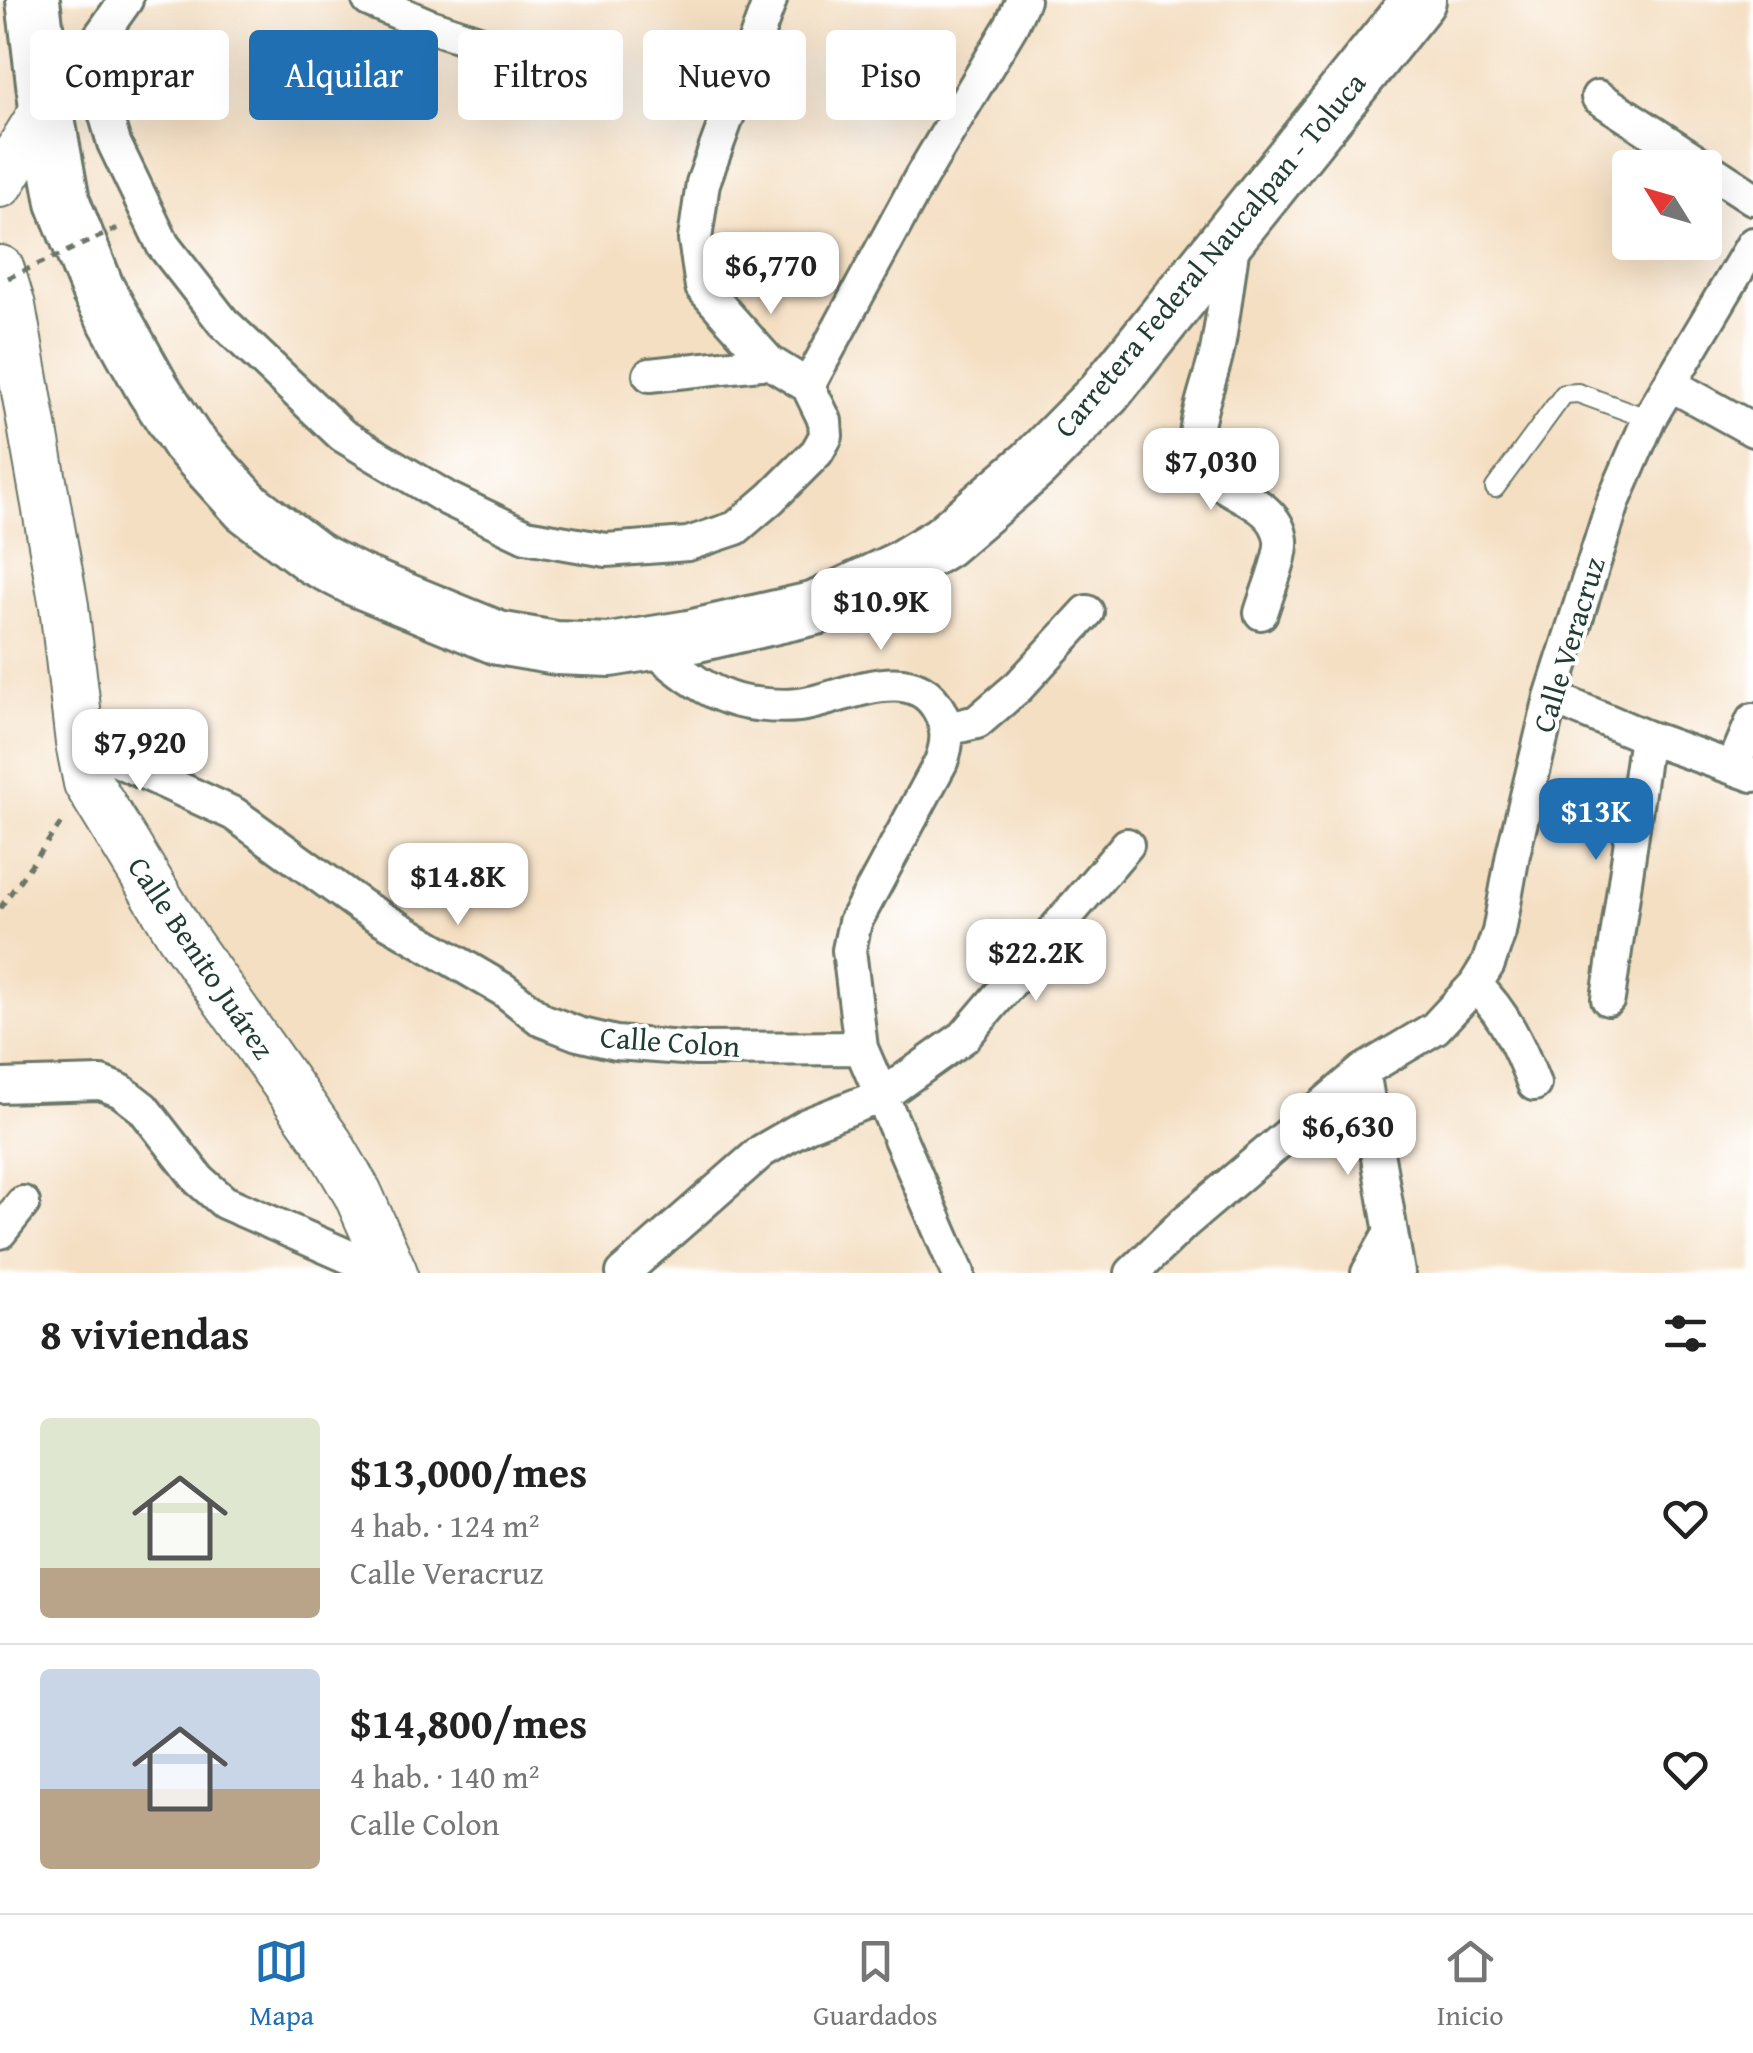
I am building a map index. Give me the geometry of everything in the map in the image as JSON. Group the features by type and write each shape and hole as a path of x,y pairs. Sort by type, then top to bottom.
{"main road":[{"name":"Carretera Federal Naucalpan - Toluca","path":"33,0 37,30"},
{"name":"Carretera Federal Naucalpan - Toluca","path":"48,120 63,202 98,290 152,389 187,441 247,507 314,558 404,601 498,638 592,650 649,644 816,608 898,569 943,542 995,500 1104,393 1418,0"},
{"path":"0,183 39,120"},
{"name":"Calle Benito Juárez","path":"4,274 64,606 84,763 180,935 328,1143 358,1194 390,1273"}],"street":[{"path":"105,30 126,0"},
{"path":"370,0 458,35"},
{"path":"107,120 114,143 163,245 223,322 342,435 448,499 526,536 606,550 688,544 736,528 772,498 817,452 826,436 825,421 808,386 769,362 702,287 695,239 703,184 770,0"},
{"path":"808,386 922,177 1012,26 1023,0"},
{"path":"1598,97 1753,198"},
{"path":"1234,234 1217,350 1195,442 1198,460 1214,477 1257,505 1276,525 1282,542 1261,613"},
{"name":"Calle Veracruz","path":"1132,1273 1185,1222 1363,1071 1434,1028 1475,985 1488,964 1499,932 1550,696 1614,500 1649,418 1753,244"},
{"path":"650,376 769,362"},
{"path":"1670,384 1753,430"},
{"path":"947,729 977,722 1019,686 1087,612"},
{"path":"649,644 679,672 710,690 752,704 808,704 890,684 913,688 937,705 947,729 942,762 855,922 849,950 861,1048 958,1273"},
{"path":"1550,696 1646,737 1743,771 1753,720"},
{"path":"1608,999 1646,737"},
{"name":"Calle Colon","path":"84,763 234,814 361,906 504,990 542,1020 578,1034 616,1044 696,1049 861,1048"},
{"path":"623,1273 762,1151 807,1125 883,1095 964,1037 1126,845"},
{"path":"1475,985 1508,1027 1534,1084"},
{"path":"1363,1071 1398,1273"},
{"path":"0,1086 101,1084 121,1091 143,1108 198,1180 224,1202 390,1273"},
{"path":"0,1232 22,1203"},
{"path":"1368,1273 1389,1236"}],"lane":[{"path":"1495,488 1564,394 1578,393 1649,418"}],"path":[{"path":"4,274 123,226"},
{"path":"0,908 84,763"}]}
